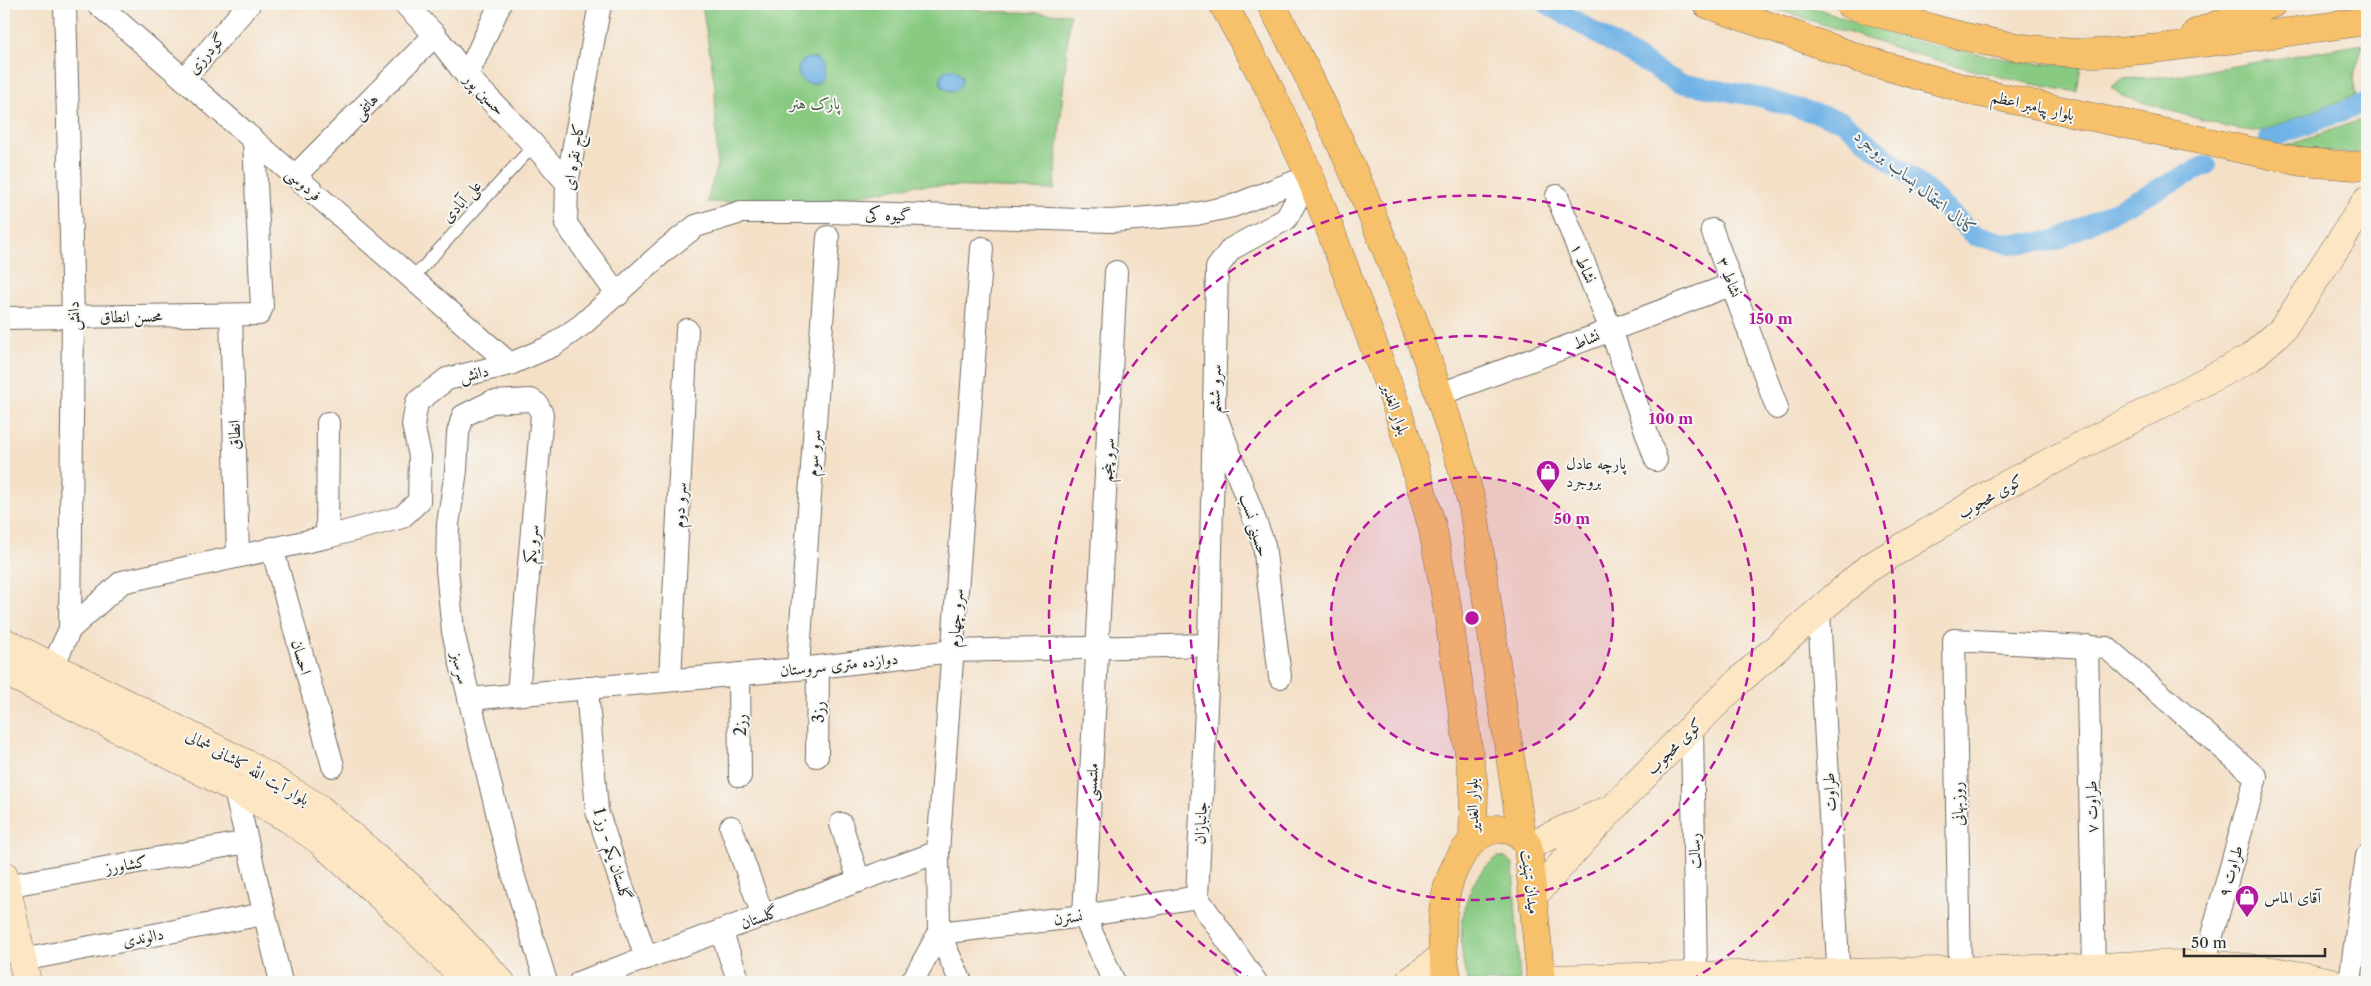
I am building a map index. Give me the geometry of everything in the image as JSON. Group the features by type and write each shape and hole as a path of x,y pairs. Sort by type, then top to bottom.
{"main road":[{"name":"بلوار الغدیر","path":"1223,4 1268,88 1310,176 1396,405 1432,526 1445,593 1474,787 1473,841"},
{"path":"1271,4 1346,152 1385,248 1438,395 1473,507 1525,841"},
{"name":"بلوار پیامبر اعظم","path":"1707,4 1861,59 1976,92 2302,162 2355,166 2367,164"},
{"path":"1849,4 1943,32 2033,50 2079,53 2157,48 2367,21"},
{"path":"2157,48 2272,4"},
{"name":"میدان تهنیت","path":"1448,982 1444,956 1444,898 1459,859 1473,841 1492,830 1504,829 1511,830 1525,841 1534,895 1541,981"}],"street":[{"name":"دانش","path":"65,4 73,317 70,629"},
{"name":"فردوسی","path":"98,4 510,364"},
{"name":"گودرزی","path":"184,79 249,4"},
{"name":"حسین پور","path":"405,4 435,35 467,76 534,145 567,183"},
{"path":"467,76 500,4"},
{"name":"کاج نقره ای","path":"600,4 567,183 566,224 618,295"},
{"name":"هاتفی","path":"295,176 435,35"},
{"name":"محسن انطاق","path":"4,318 259,314 262,307 254,141"},
{"name":"گیوه کی","path":"510,364 552,346 584,324 618,295 665,250 696,226 741,212 888,214 1111,221 1196,214 1233,206 1310,176"},
{"name":"سرو ششم","path":"1209,645 1217,268 1231,249 1286,219 1310,176"},
{"name":"نشاط ۱","path":"1556,196 1611,330 1656,460"},
{"name":"کوی محجوب","path":"1534,895 1613,808 1692,727 1742,679 1867,570 2000,488 2250,358 2283,329 2367,200"},
{"name":"نشاط ۳","path":"1712,230 1777,408"},
{"name":"سرو سوم","path":"808,668 828,238"},
{"name":"سرو چهارم","path":"912,982 939,933 938,852 982,248"},
{"name":"سرو پنجم","path":"1097,649 1116,272"},
{"name":"نشاط","path":"1438,395 1733,284"},
{"name":"انطاق","path":"231,315 238,555"},
{"name":"سرو دوم","path":"670,680 687,330"},
{"name":"دانش","path":"53,666 70,629 122,582 238,555 327,537 402,517 419,501 420,456 413,425 417,402 447,379 510,364"},
{"name":"سرسبز","path":"531,400 491,402 463,416 458,433 448,524 447,569 453,632 509,861 546,982"},
{"name":"سرو یکم","path":"518,693 542,414 537,404 531,400"},
{"name":"حسینی نسب","path":"1213,409 1264,545 1280,677"},
{"path":"327,537 328,423"},
{"path":"419,501 452,501"},
{"name":"احسان","path":"272,548 333,766"},
{"name":"طراوت","path":"1819,611 1839,977"},
{"name":"روزبهانی","path":"1960,969 1954,640 2087,646"},
{"name":"بلوار آیت الله کاشانی شمالی","path":"4,642 249,765 319,808 414,890 501,982"},
{"name":"دوازده متری سروستان","path":"469,698 808,668 953,652 1209,645"},
{"name":"جانبازان","path":"1196,897 1209,645"},
{"name":"طراوت ۹","path":"2087,646 2107,648 2256,778 2204,964"},
{"name":"طراوت ۷","path":"2087,646 2092,975"},
{"name":"ملتمسی","path":"1084,916 1097,649"},
{"name":"رز3","path":"808,668 817,756"},
{"name":"بلوار آیت الله کاشانی شمالی","path":"4,671 234,787 289,819 320,841 403,916 468,982"},
{"name":"رز2","path":"739,674 740,776"},
{"name":"گلستان یکم - رز 1","path":"587,688 598,811 646,958"},
{"name":"رسالت","path":"1692,727 1707,977"},
{"path":"234,787 281,982"},
{"path":"1525,841 1613,808"},
{"path":"841,824 859,880"},
{"path":"731,827 763,916"},
{"name":"کشاورز","path":"5,880 247,842"},
{"name":"گلستان","path":"580,982 938,852"},
{"path":"2350,982 2367,856"},
{"path":"5,880 24,971"},
{"path":"1196,897 1256,982"},
{"name":"نسترن","path":"939,933 1084,916 1196,897"},
{"name":"دالوندی","path":"24,971 264,914"},
{"path":"1084,916 1114,982"},
{"path":"721,931 739,982"},
{"path":"939,933 961,982"},
{"path":"1409,982 1444,956"},
{"path":"1541,981 1707,977 1839,977 1960,969 2092,975 2155,963 2204,964 2269,976 2331,982"}],"lane":[{"name":"علی آبادی","path":"412,279 534,145"}],"green space":[{"name":"پارک هنر","path":"702,4 959,4 983,11 1070,14 1054,190 916,185 813,204 707,202 717,164 715,87"},
{"path":"1761,4 1805,4 1860,24 1934,46 2028,63 2081,65 2077,92 2036,85 1957,66"},
{"path":"2363,44 2353,79 2356,95 2259,132 2226,127 2122,96 2111,87 2122,79 2176,76"},
{"path":"2363,119 2367,129 2367,154 2281,148"},
{"path":"1498,857 1511,861 1513,866 1520,982 1468,982 1464,966 1461,931 1468,897 1475,881 1485,868"}],"water":[{"path":"811,58 820,62 824,71 820,80 811,84 802,80 798,71 802,62"},
{"path":"951,69 959,72 962,80 959,88 951,91 943,88 940,80 943,72"}],"waterway":[{"name":"کانال انتقال پساب بروجرد","path":"1547,4 1679,83 1759,97 1842,121 1929,192 1975,236 2011,244 2055,241 2206,165"},
{"name":"کانال انتقال پساب بروجرد","path":"2269,139 2367,102"}],"place":[{"name":"پارچه عادل بروجرد","path":"1548,493"},
{"name":"آقای الماس","path":"2247,918"}]}
